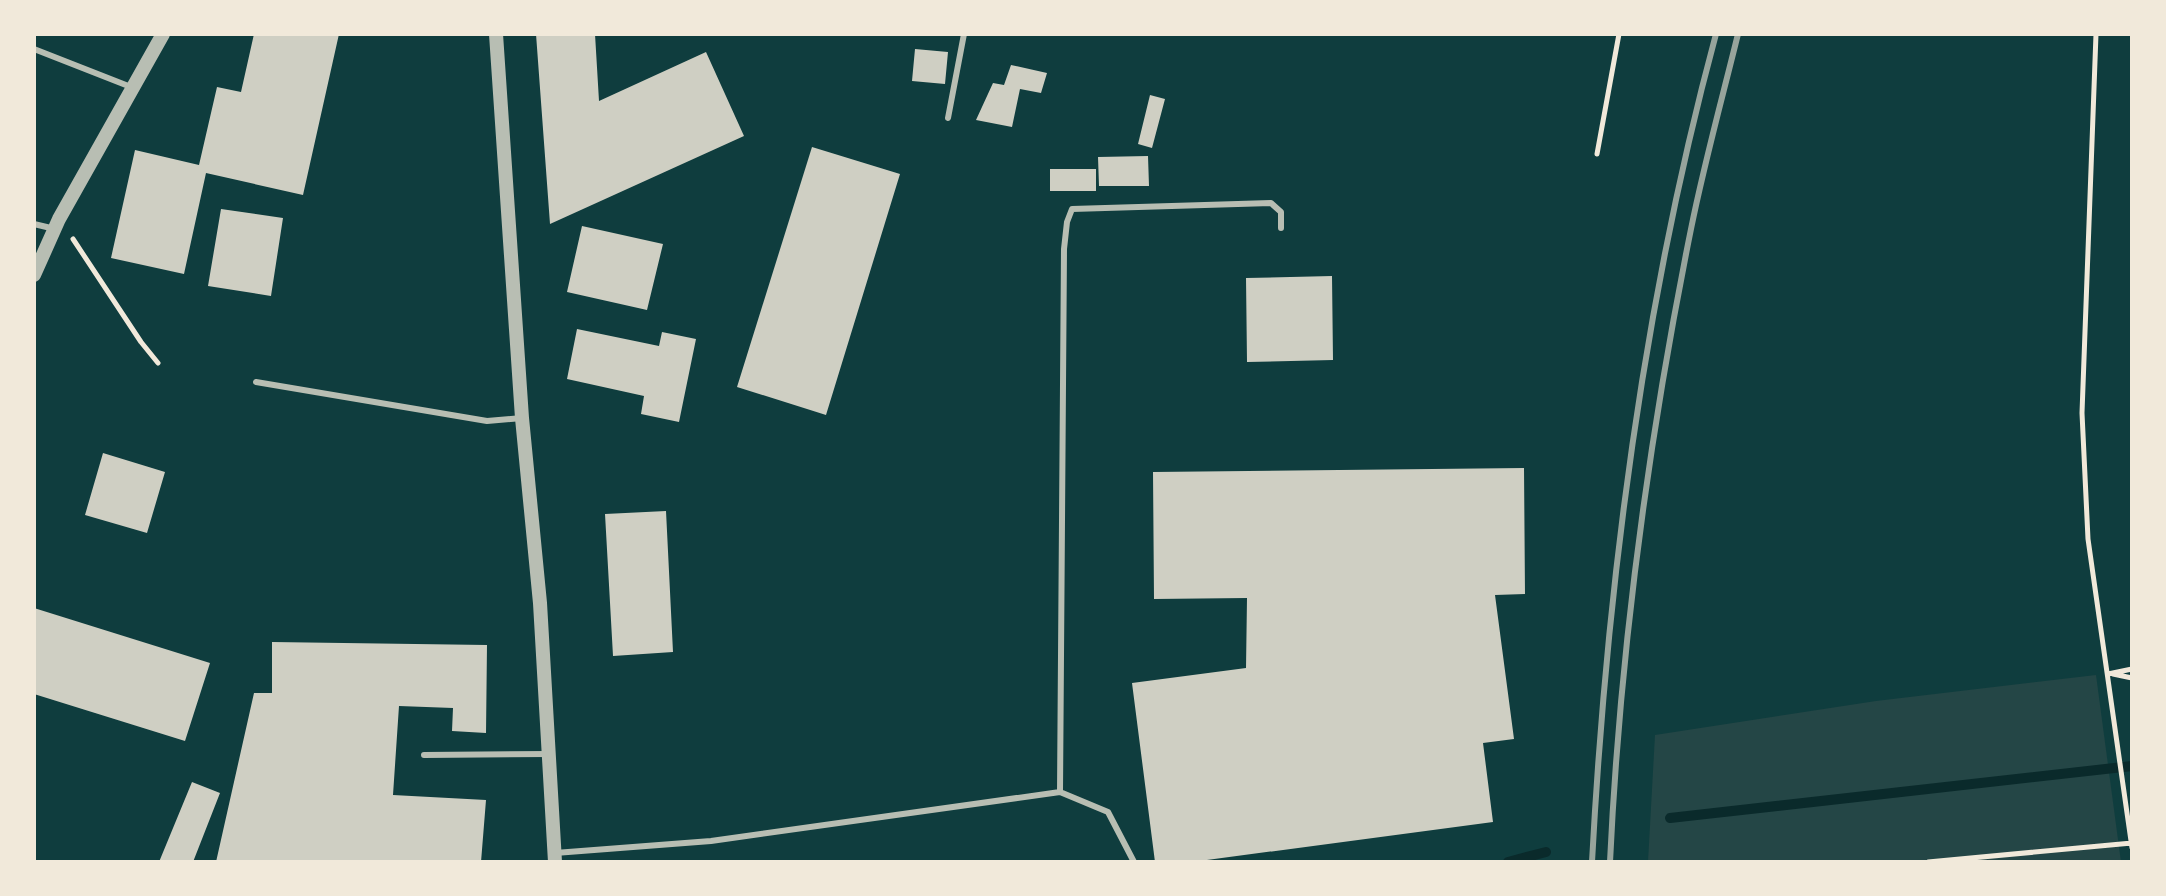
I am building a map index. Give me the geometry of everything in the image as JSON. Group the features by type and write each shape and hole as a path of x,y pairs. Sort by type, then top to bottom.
{"street":[{"path":"34,275 57,224 163,34"},
{"path":"496,34 522,418 540,603 555,858"}],"lane":[{"path":"948,118 964,34"},
{"path":"34,49 133,88"},
{"path":"1060,792 1063,265 1067,222 1072,209 1271,203 1281,212 1281,228"},
{"path":"34,224 57,224"},
{"path":"256,382 487,421 522,418"},
{"path":"424,755 549,754"},
{"path":"555,858 711,841 1060,792 1108,812 1134,862"}],"path":[{"path":"1597,154 1619,34"},
{"path":"1928,862 2132,845 2088,539 2082,413 2096,34"},
{"path":"57,224 158,363"},
{"path":"2108,674 2132,669"},
{"path":"2108,674 2132,678"}],"shaded area":[{"path":"2096,675 2121,862 1648,862 1655,735 1876,701"}],"building":[{"path":"254,34 339,34 303,195 206,173 184,274 111,258 135,150 199,165 217,87 241,92"},
{"path":"536,34 595,34 599,101 706,52 744,136 550,224"},
{"path":"915,49 948,52 945,84 912,81"},
{"path":"1011,65 1047,73 1041,93 1020,89 1012,127 976,120 993,83 1004,85"},
{"path":"1150,95 1165,99 1152,148 1138,144"},
{"path":"812,147 900,174 826,415 737,387"},
{"path":"1148,156 1149,186 1099,186 1098,157"},
{"path":"1050,169 1096,169 1096,191 1050,191"},
{"path":"221,209 283,218 271,296 208,286"},
{"path":"582,226 663,244 647,310 567,292"},
{"path":"1332,276 1333,360 1247,362 1246,278"},
{"path":"577,329 659,346 662,332 696,339 679,422 641,414 644,396 567,379"},
{"path":"103,453 165,472 147,533 85,515"},
{"path":"1524,468 1525,594 1495,595 1514,739 1483,743 1493,822 1192,862 1155,862 1132,683 1246,668 1247,598 1154,599 1153,472"},
{"path":"666,511 673,652 613,656 605,514"},
{"path":"34,608 210,663 185,741 34,694"},
{"path":"272,642 487,645 486,733 452,731 453,708 399,706 393,795 486,800 481,862 216,862 254,693 272,693"},
{"path":"192,782 220,793 193,862 159,862"}],"waterway":[{"path":"1670,818 2132,766"},
{"path":"1508,862 1546,852"}],"railway":[{"path":"1592,862 1607,653 1632,445 1668,238 1716,34"},
{"path":"1610,862 1629,623 1662,386 1691,229 1738,34"}]}
